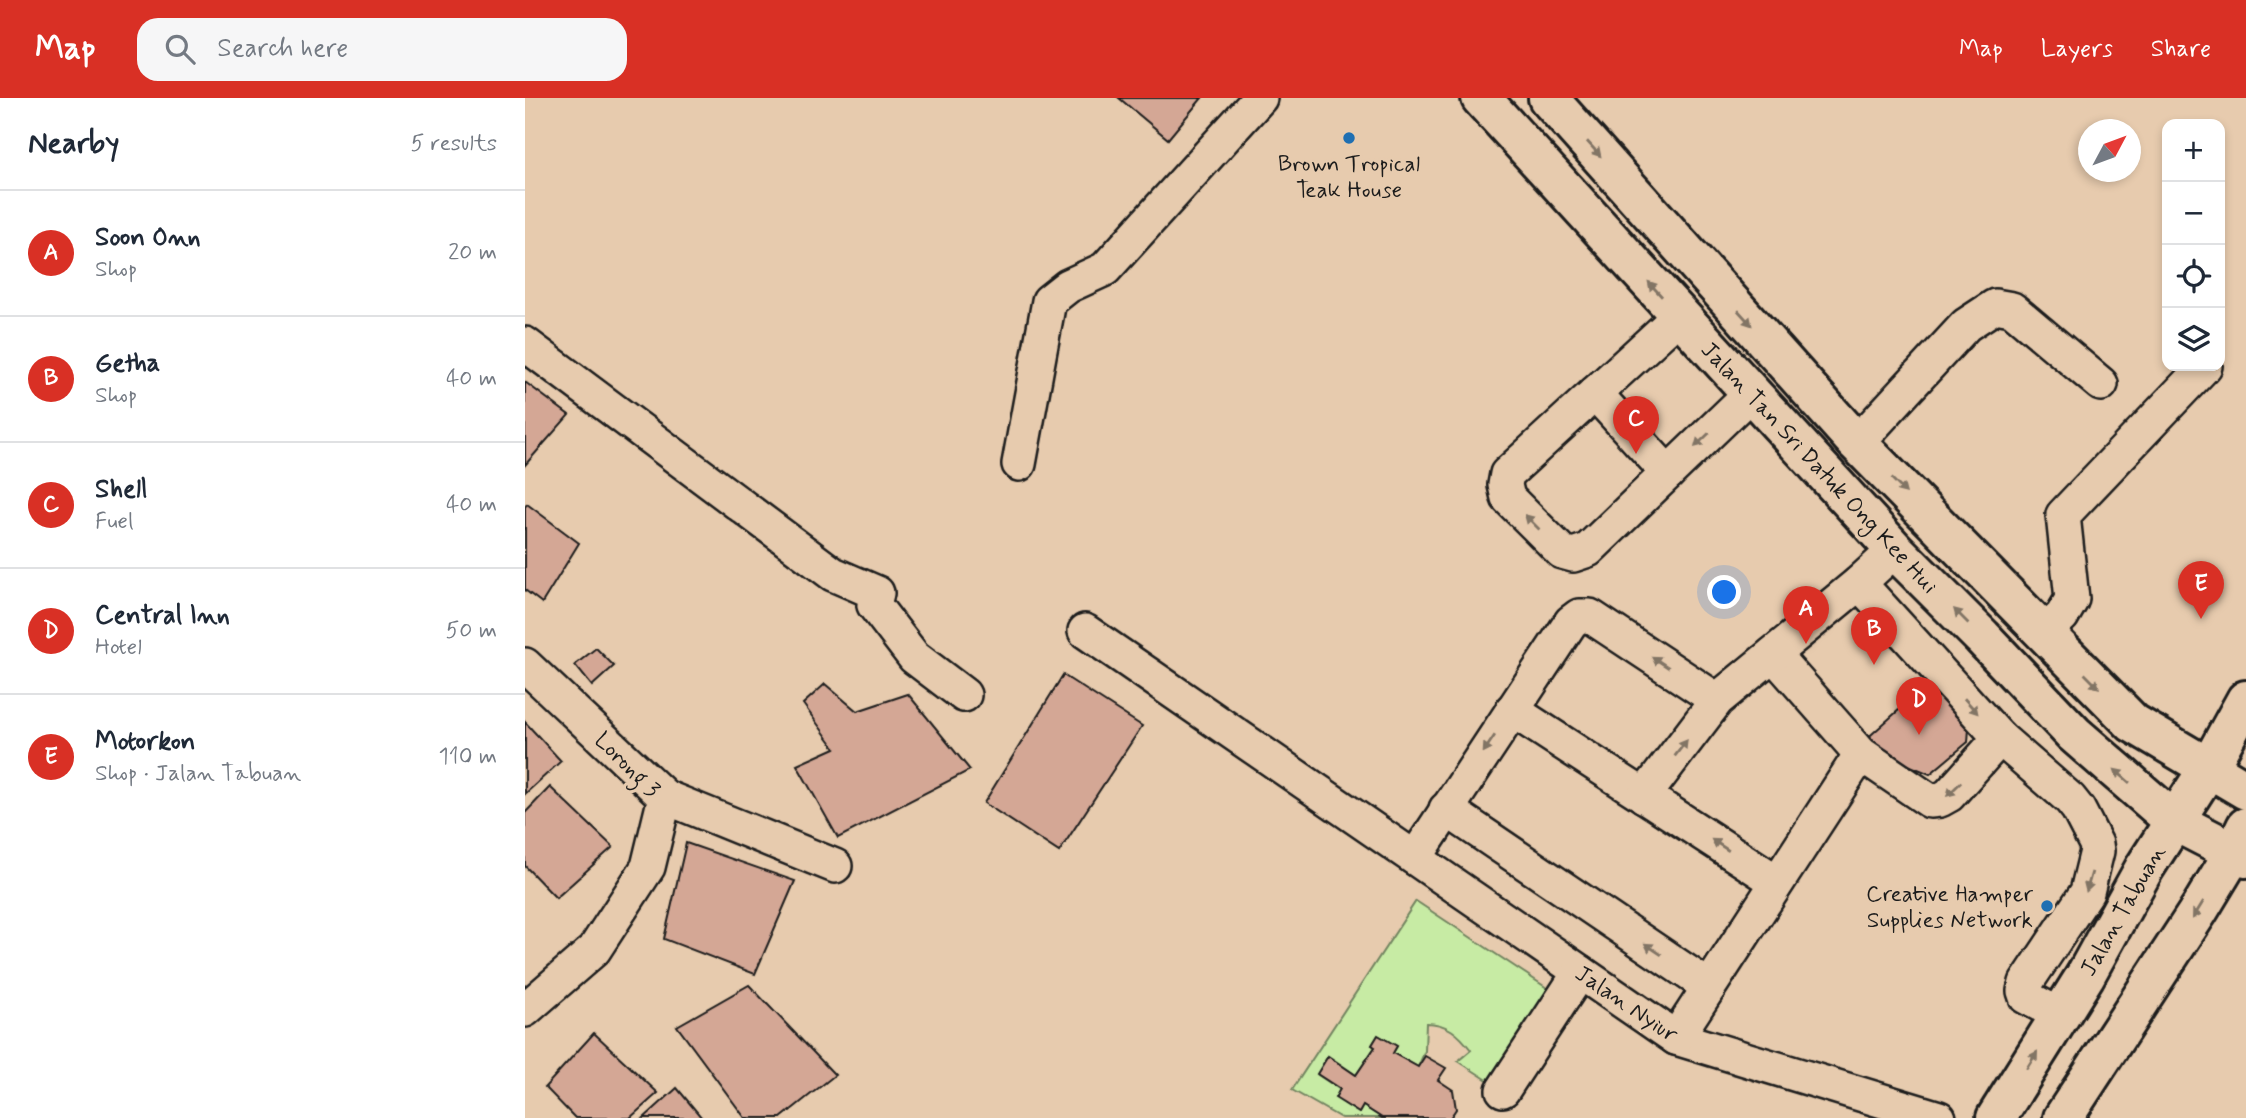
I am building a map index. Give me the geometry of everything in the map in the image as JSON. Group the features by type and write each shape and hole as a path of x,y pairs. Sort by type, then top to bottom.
{"main road":[{"name":"Jalan Tan Sri Datuk Ong Kee Hui","path":"1481,98 1895,550 2074,734 2174,821 2242,846"},
{"name":"Jalan Tan Sri Datuk Ong Kee Hui","path":"1548,98 1857,443 2133,723 2246,790"},
{"name":"Jalan Tabuan","path":"1996,1118 2085,976 2145,867 2208,769 2246,700"},
{"path":"2063,1118 2242,846"}],"street":[{"path":"1019,464 1049,301 1068,286 1105,269 1260,98"},
{"path":"1857,443 1966,324 1995,306 2012,309 2101,384"},
{"path":"1679,316 1507,474 1507,498 1562,552 1573,555 1588,550 1751,393"},
{"path":"525,344 833,574 877,593 874,605 914,657 964,695"},
{"path":"2044,633 2062,616 2072,599 2063,515 2200,371"},
{"path":"1595,393 1668,473"},
{"path":"1644,796 1717,700 1895,550"},
{"path":"1859,583 2000,738 2070,799 2096,844 2097,851 2087,892 2026,983 2024,991 2026,997 2060,1016"},
{"path":"1415,858 1571,622 1580,616 1590,616 1717,700"},
{"name":"Jalan Nyiur","path":"1085,631 1676,1038 1912,1113 1939,1118"},
{"path":"1773,654 1861,754 1930,801 1949,795 2000,738"},
{"name":"Lorong 3","path":"525,666 665,797 647,867 594,950 525,1010"},
{"path":"1512,710 1777,883"},
{"path":"1676,1038 1861,754"},
{"path":"665,797 835,866"},
{"path":"1446,809 1709,987"},
{"path":"1503,1090 1580,972"}],"green space":[{"path":"1416,901 1550,990 1489,1081 1458,1061 1471,1050 1462,1039 1452,1030 1433,1024 1426,1023 1425,1051 1418,1067 1393,1053 1397,1046 1378,1035 1372,1045 1375,1047 1356,1075 1328,1057 1318,1075 1382,1118 1341,1118 1292,1090"}],"building":[{"path":"1119,98 1202,98 1168,139"},
{"path":"525,382 569,415 525,465"},
{"path":"527,504 579,543 542,603 525,590"},
{"path":"596,648 614,666 592,686 575,665"},
{"path":"1063,675 1142,726 1059,852 984,803"},
{"path":"825,684 857,711 908,694 970,770 838,838 797,765 835,748 803,704"},
{"path":"1928,684 1969,728 1968,742 1930,774 1872,750 1863,742"},
{"path":"525,722 561,761 525,794"},
{"path":"550,787 613,847 556,898 525,866 525,813"},
{"path":"686,843 795,881 755,974 664,939"},
{"path":"749,985 835,1075 781,1118 745,1118 677,1026"},
{"path":"594,1033 658,1093 630,1118 575,1118 545,1087"},
{"path":"1378,1035 1397,1046 1393,1053 1418,1067 1425,1056 1446,1068 1438,1080 1453,1090 1456,1109 1450,1118 1382,1118 1363,1106 1359,1113 1335,1098 1340,1089 1317,1074 1328,1056 1356,1075 1375,1047 1372,1045"},
{"path":"677,1088 702,1118 644,1118"}],"place":[{"name":"Brown Tropical Teak House","path":"1349,138"},
{"name":"Shell","path":"1636,454"},
{"name":"Motorkon","path":"2201,619"},
{"name":"Soon Onn","path":"1806,644"},
{"name":"Getha","path":"1874,665"},
{"name":"Central Inn","path":"1919,735"},
{"name":"Creative Hamper Supplies Network","path":"2047,906"}]}
